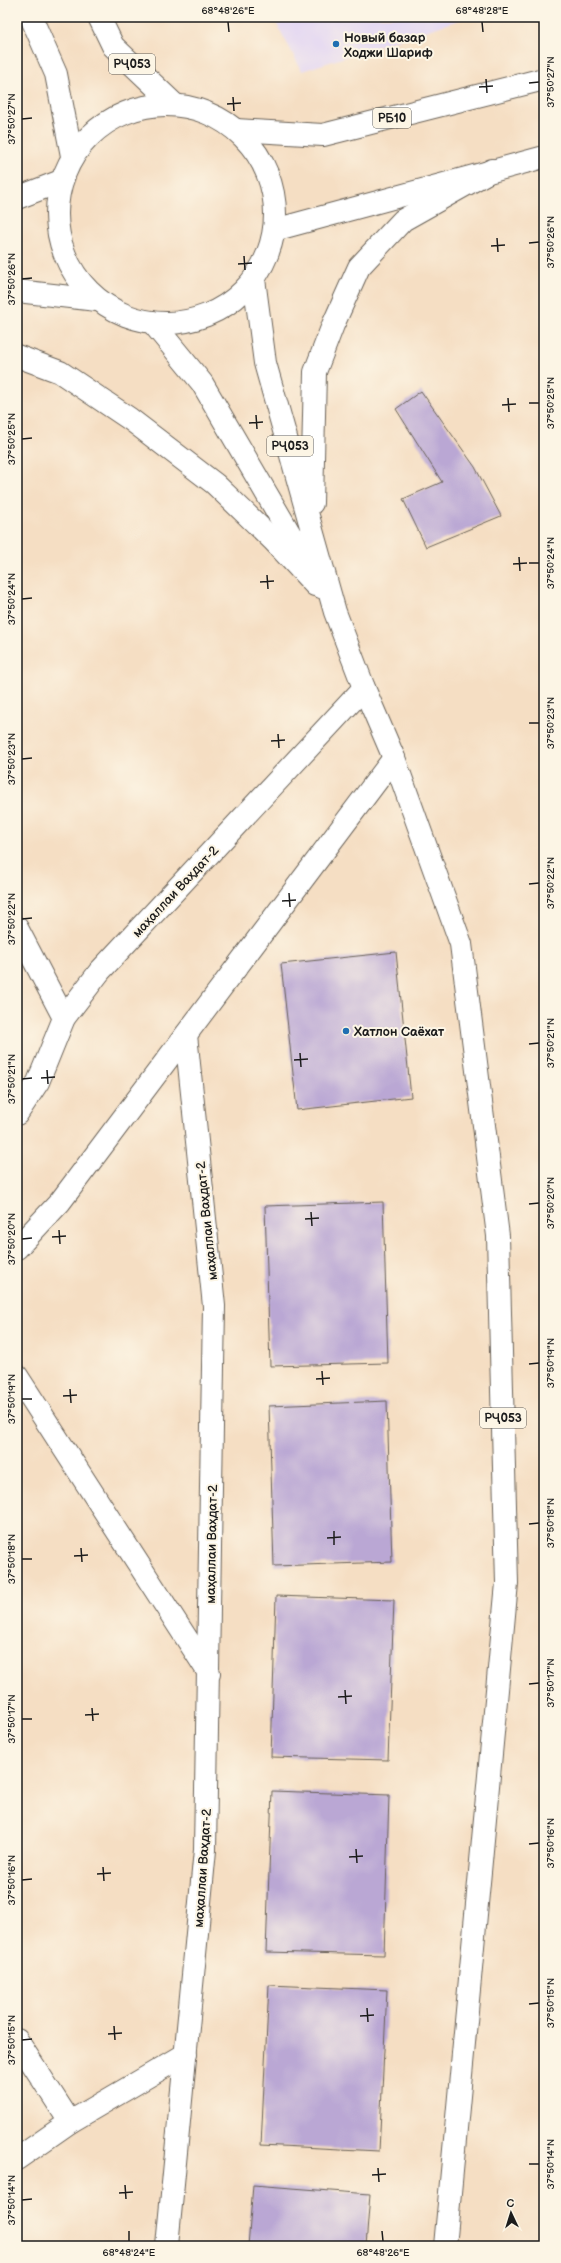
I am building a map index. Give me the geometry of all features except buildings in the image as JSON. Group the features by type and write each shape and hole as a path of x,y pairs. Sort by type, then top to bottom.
{"main road":[{"path":"31,17 56,74 72,156"},
{"name":"РҶ053","path":"99,17 113,46 175,104"},
{"name":"РБ10","path":"236,130 323,134 544,79"},
{"path":"175,104 208,112 236,130 256,150 269,175 275,202 274,230 267,256 254,279 234,300 209,314 181,322 152,322 123,314 97,300 75,275 61,246 56,213 61,181 72,156 92,133 116,116 145,106 175,104"},
{"path":"274,230 492,170 544,158"},
{"path":"312,524 316,372 333,325 359,268 403,220 492,170"},
{"path":"17,198 61,181"},
{"name":"РҶ053","path":"254,279 266,363 312,524 332,606 364,688 394,758 461,944 498,1236 507,1583 445,2246"},
{"path":"17,291 97,300"},
{"path":"152,322 202,383 332,606"},
{"path":"17,356 60,372 130,419 209,480 273,540 332,606"},
{"name":"маҳаллаи Ваҳдат-2","path":"17,1114 38,1082 64,1018 100,971 364,688"},
{"path":"17,1248 60,1202 394,758"},
{"path":"17,928 64,1018"},
{"name":"маҳаллаи Ваҳдат-2","path":"167,2246 205,1850 209,1673 214,1306 186,1035"},
{"path":"17,1376 209,1673"},
{"path":"17,2040 70,2122"},
{"path":"17,2159 70,2122 186,2054"}],"shaded area":[{"name":"Новый базар Ходжи Шариф","path":"273,17 468,17 302,71"}],"place":[{"name":"Новый базар Ходжи Шариф","path":"336,44"},
{"name":"Хатлон Саёхат","path":"346,1031"}]}
